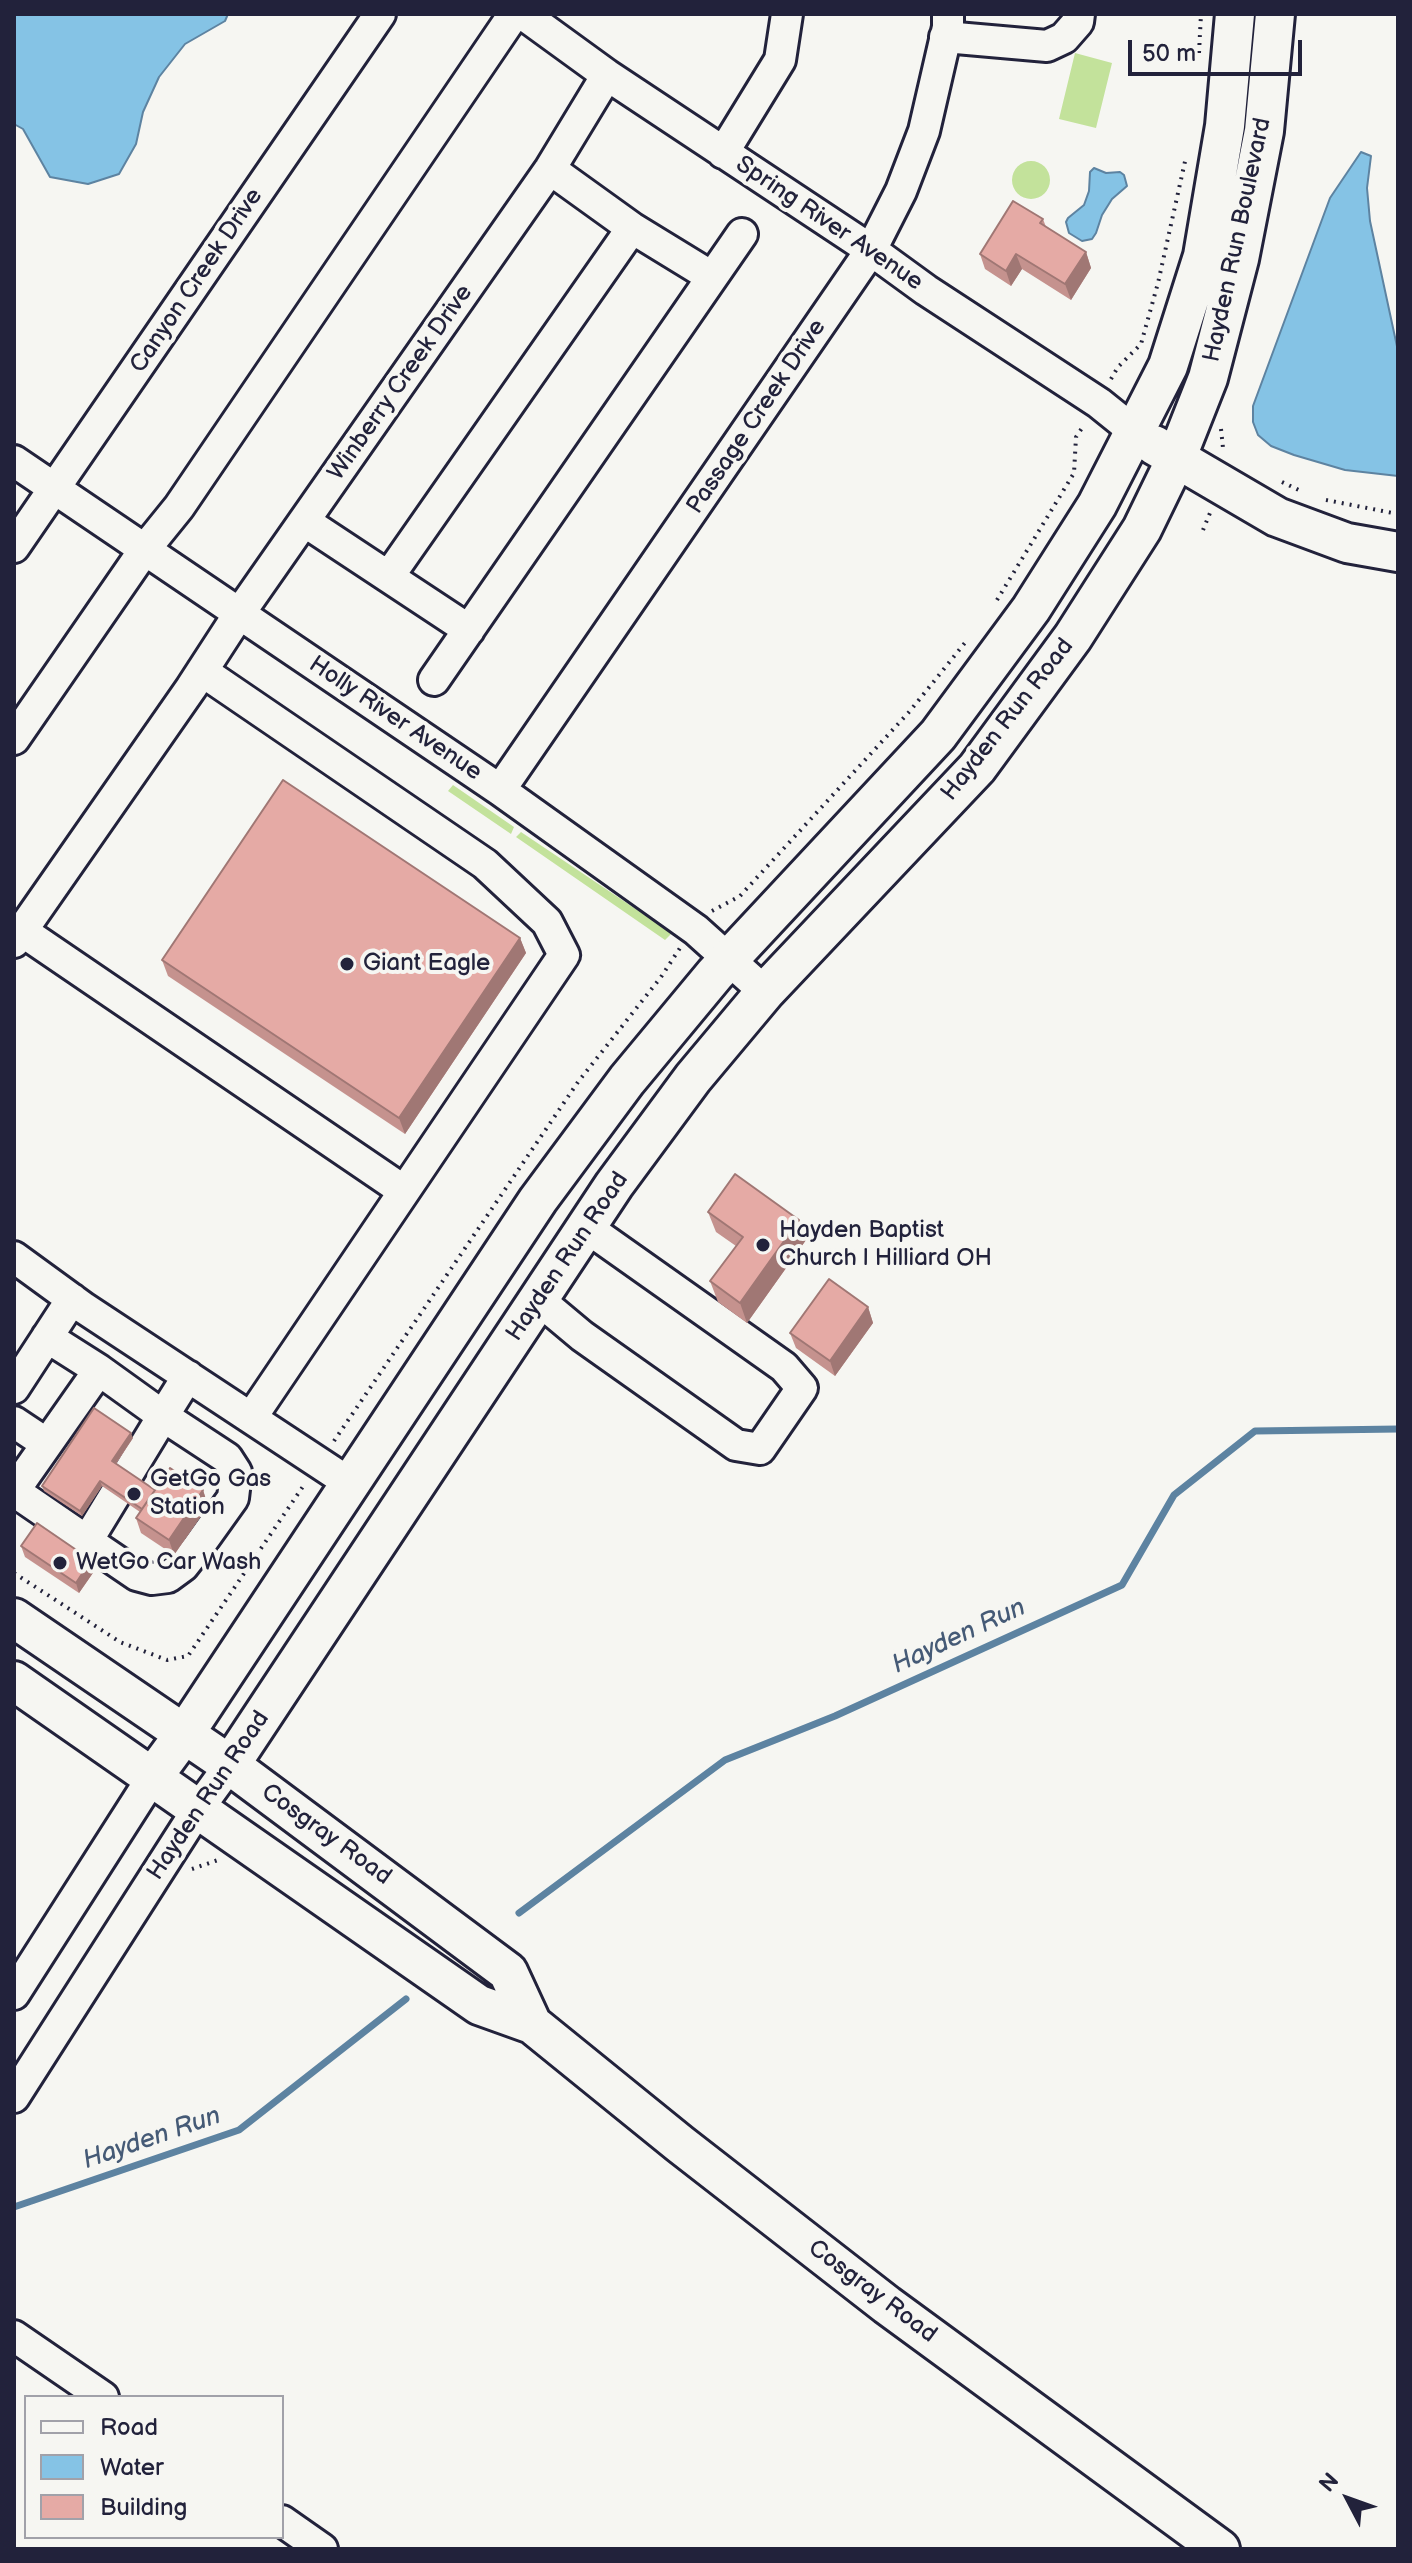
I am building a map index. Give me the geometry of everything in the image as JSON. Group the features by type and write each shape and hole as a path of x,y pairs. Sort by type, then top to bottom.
{"main road":[{"name":"Hayden Run Boulevard","path":"1135,432 1168,366 1203,256 1225,126 1235,14"},
{"name":"Hayden Run Boulevard","path":"1176,459 1208,378 1239,259 1264,131 1275,14"},
{"path":"1135,432 1277,517 1347,543 1398,552"},
{"name":"Hayden Run Road","path":"152,1778 185,1733 538,1200 627,1080 728,959 938,735 1031,609 1097,505 1135,432"},
{"name":"Hayden Run Road","path":"230,1765 586,1227 693,1078 765,992 977,768 1073,637 1142,529 1176,459"},
{"name":"Cosgray Road","path":"14,1618 230,1765 508,1972 532,2024"},
{"name":"Cosgray Road","path":"14,1681 479,2005 532,2024 887,2305 1220,2549"}],"street":[{"name":"Canyon Creek Drive","path":"14,547 380,14"},
{"path":"14,739 145,549 179,507 514,14"},
{"name":"Spring River Avenue","path":"523,14 607,75 1099,403 1135,432"},
{"path":"723,153 780,60 787,14"},
{"path":"947,25 1047,46 1064,38 1078,22 1079,14"},
{"name":"Passage Creek Drive","path":"500,790 871,250 901,191 924,131 947,25"},
{"name":"Winberry Creek Drive","path":"18,937 550,169 607,75"},
{"path":"550,169 632,228 712,277"},
{"path":"389,576 632,228"},
{"path":"434,680 742,234"},
{"name":"Holly River Avenue","path":"14,461 500,790 696,930 765,992"},
{"path":"304,521 469,630"},
{"path":"196,680 485,864 547,922 564,955 251,1418"},
{"path":"18,937 404,1191"},
{"path":"539,1300 582,1336 736,1445 760,1449 802,1388 784,1367 586,1227"},
{"path":"14,1257 72,1299 351,1484"},
{"path":"14,1388 72,1299"},
{"path":"47,1337 99,1370 227,1458 236,1472 233,1498 183,1566 168,1577 152,1579 137,1575 14,1491 99,1370"},
{"path":"87,1541 188,1376"},
{"path":"14,1422 47,1444"},
{"name":"Hayden Run Road","path":"14,2097 198,1809 230,1765"},
{"name":"Hayden Run Road","path":"14,1994 152,1778"},
{"path":"14,2336 100,2395"},
{"path":"284,2522 322,2549"}],"path":[{"path":"1198,56 1201,14"},
{"path":"1111,378 1141,344 1187,155"},
{"path":"1221,420 1223,448 1234,457"},
{"path":"990,611 1074,473 1076,437 1083,427"},
{"path":"1280,481 1304,492"},
{"path":"1316,498 1398,514"},
{"path":"709,914 714,908 740,896 910,711 970,636"},
{"path":"188,1656 302,1488"},
{"path":"14,1573 120,1642 167,1660 188,1656 200,1663"}],"green space":[{"path":"1075,53 1112,63 1096,128 1059,119"},
{"path":"1031,161 1044,167 1050,180 1044,193 1031,199 1018,193 1012,180 1018,167"},
{"path":"453,785 514,827 511,834 448,791"},
{"path":"521,832 671,934 665,940 516,837"}],"water":[{"path":"14,14 228,14 225,21 185,44 159,77 143,112 136,144 119,174 88,184 50,177 23,129 14,124"},
{"path":"1361,152 1371,156 1367,188 1370,221 1398,351 1398,476 1345,470 1294,455 1271,446 1258,435 1253,422 1253,406 1330,198"},
{"path":"1094,168 1106,173 1120,172 1127,186 1112,199 1092,239 1082,241 1069,233 1066,222 1084,205 1089,191 1090,172"}],"building":[{"path":"1013,201 1043,219 1040,223 1086,252 1065,284 1016,254 1006,271 980,254"},
{"name":"Giant Eagle","path":"283,780 520,938 399,1118 162,960"},
{"path":"735,1174 799,1220 740,1303 710,1281 743,1237 708,1212"},
{"path":"829,1279 868,1307 830,1361 790,1333"},
{"path":"94,1408 131,1433 112,1461 155,1490 142,1509 100,1481 80,1511 42,1486"},
{"path":"170,1468 203,1490 169,1540 136,1518"},
{"name":"WetGo Car Wash","path":"37,1523 91,1560 76,1583 21,1546"}],"waterway":[{"name":"Hayden Run","path":"519,1913 725,1760 835,1716 1122,1585 1174,1495 1255,1431 1398,1429"},
{"name":"Hayden Run","path":"14,2207 239,2130 406,1999"}],"place":[{"name":"Giant Eagle","path":"347,964"},
{"name":"Hayden Baptist Church | Hilliard OH","path":"763,1245"},
{"name":"GetGo Gas Station","path":"134,1494"},
{"name":"WetGo Car Wash","path":"60,1563"}]}
